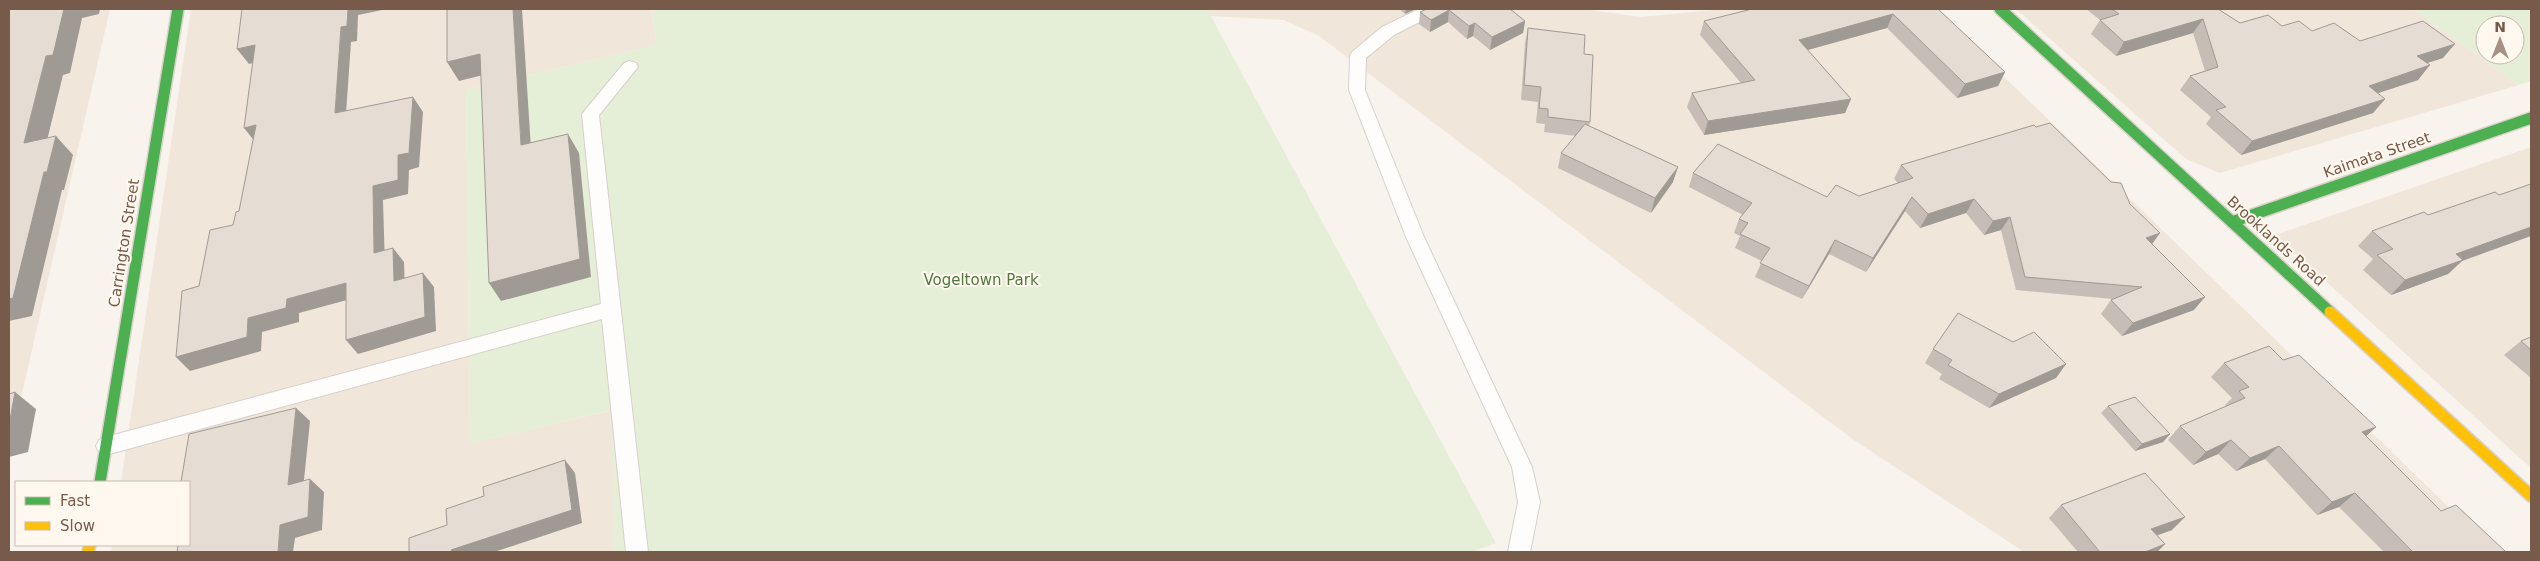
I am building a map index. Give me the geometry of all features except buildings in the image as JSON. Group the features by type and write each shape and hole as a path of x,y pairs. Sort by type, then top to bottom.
{"street":[{"name":"Carrington Street","path":"100,481 178,9"},
{"name":"Brooklands Road","path":"2000,9 2531,496"},
{"name":"Kaimata Street","path":"2232,222 2531,118"}],"lane":[{"path":"1431,9 1388,31 1358,56 1357,90 1415,237 1522,467 1529,502 1519,552"},
{"path":"630,67 590,114 637,552"},
{"path":"106,446 610,309"}],"shaded area":[{"path":"9,9 110,9 9,450"},
{"path":"191,9 651,9 657,45 466,90 470,443 613,410 613,552 111,552 112,546 190,546 190,481 121,481"},
{"path":"1207,9 1584,9 1641,17 1724,9 1934,9 2495,552 2024,552 1851,438 1319,36 1284,20 1210,16"},
{"path":"2016,9 2413,9 2475,53 2475,65 2491,65 2519,85 2220,173 2186,159"},
{"path":"2531,147 2531,468 2275,235"}],"green space":[{"name":"Vogeltown Park","path":"651,9 1207,9 1496,543 1471,552 613,552 612,410 470,443 466,90 657,45"},
{"path":"2413,9 2531,9 2531,81 2519,85 2491,65 2525,65 2525,15 2475,15 2475,53"}],"traffic: fast":[{"path":"100,481 178,9"},
{"path":"2000,9 2330,312"},
{"path":"2232,222 2531,118"}],"traffic: slow":[{"path":"2330,312 2531,496"},
{"path":"88,552 90,546"}]}
